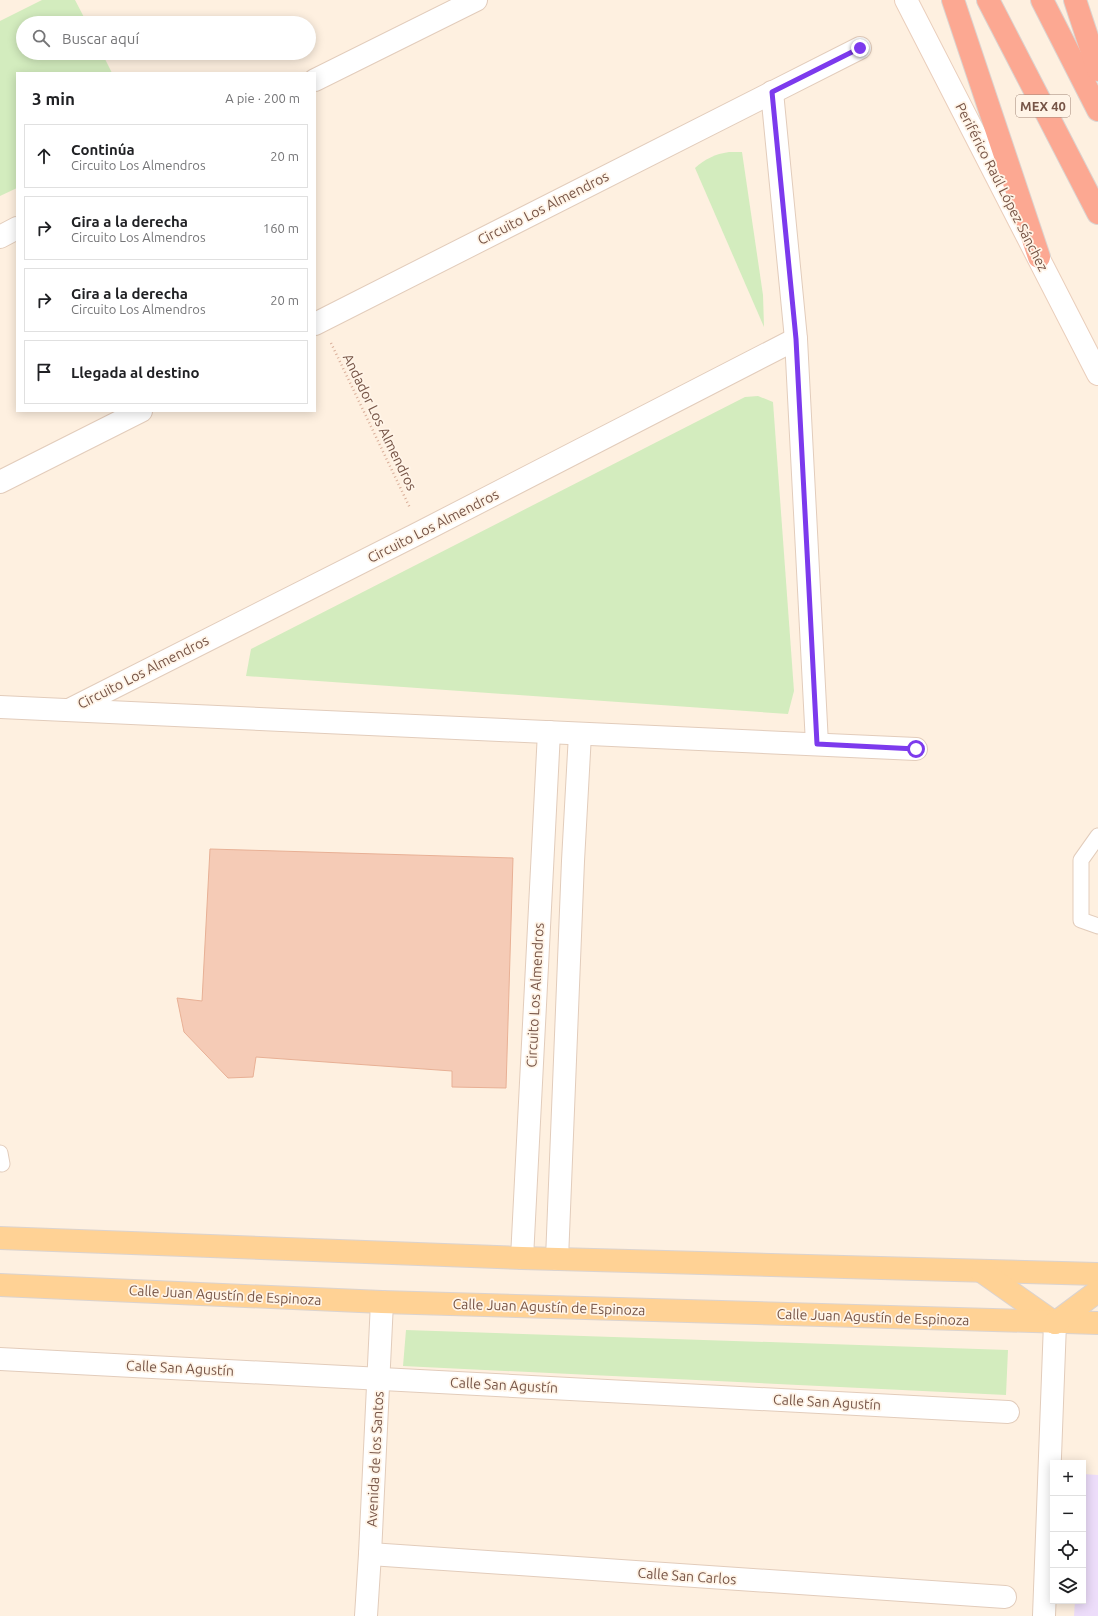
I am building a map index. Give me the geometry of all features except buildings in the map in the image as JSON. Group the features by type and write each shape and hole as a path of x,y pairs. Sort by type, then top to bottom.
{"highway":[{"path":"953,0 1038,257"},
{"name":"MEX 40","path":"988,0 1098,213"},
{"name":"MEX 40","path":"1042,0 1098,110"},
{"path":"1075,0 1098,70"}],"main road":[{"path":"0,1238 522,1258 1098,1274"},
{"path":"981,1271 1055,1323 1098,1291"},
{"name":"Calle Juan Agustín de Espinoza","path":"0,1285 382,1302 1055,1323 1098,1323"}],"street":[{"path":"316,80 476,0"},
{"name":"Periférico Raúl López Sánchez","path":"906,0 1098,374"},
{"name":"Circuito Los Almendros","path":"317,322 860,48"},
{"path":"772,92 796,339 817,744"},
{"path":"0,237 16,229"},
{"name":"Circuito Los Almendros","path":"68,710 421,532 796,339"},
{"path":"0,482 139,412"},
{"name":"Circuito Los Almendros","path":"0,707 916,749"},
{"name":"Circuito Los Almendros","path":"522,1258 548,732"},
{"path":"557,1259 580,734"},
{"path":"542,859 574,861"},
{"name":"Avenida de los Santos","path":"366,1616 382,1302"},
{"path":"1044,1616 1055,1323"},
{"name":"Calle San Agustín","path":"0,1359 1008,1412"},
{"name":"Calle San Carlos","path":"370,1554 1005,1597"}],"lane":[{"path":"1098,836 1080,860 1081,920 1098,926"}],"path":[{"name":"Andador Los Almendros","path":"317,322 421,532"}],"shaded area":[{"path":"1086,1474 1098,1475 1098,1616 1074,1616 1075,1604 1086,1604"}],"green space":[{"path":"42,0 75,0 83,16 16,16 16,60 106,60 112,72 16,72 16,188 0,196 0,21"},
{"path":"729,152 742,152 763,295 764,327 695,168 710,157"},
{"path":"758,396 773,402 794,691 788,714 246,676 251,649 745,397"},
{"path":"406,1330 1008,1350 1006,1395 403,1366"}],"route":[{"path":"860,48 772,92 796,339 817,744 916,749"}]}
